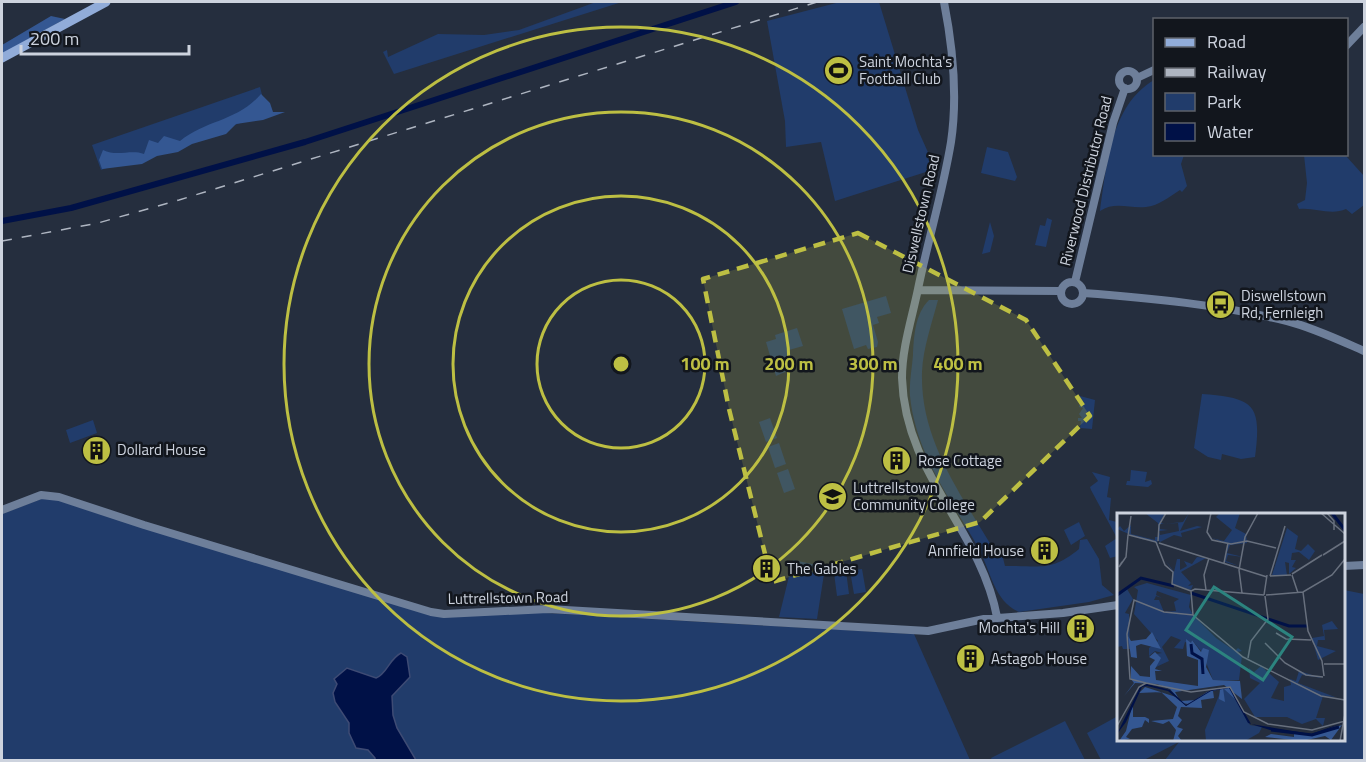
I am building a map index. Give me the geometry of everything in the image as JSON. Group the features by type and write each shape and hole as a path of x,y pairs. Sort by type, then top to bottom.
{"main road":[{"path":"2,58 106,2"}],"street":[{"name":"Diswellstown Road","path":"944,2 953,48 955,84 951,142 918,290 1061,291"},
{"path":"1348,45 1365,27"},
{"path":"1137,78 1131,72 1123,73 1120,82 1125,88 1133,87 1137,78 1153,71"},
{"name":"Riverwood Distributor Road","path":"1075,282 1113,123 1125,88"},
{"path":"1075,282 1081,286 1083,293 1078,302 1071,303 1063,298 1061,291 1064,285 1075,282"},
{"path":"918,290 903,366 907,415 923,466 982,567 997,617"},
{"path":"1083,293 1139,298 1261,316 1304,327 1365,351"},
{"name":"Luttrellstown Road","path":"2,510 41,495 59,497 282,568 442,614 548,609 928,631 997,617 1063,613 1117,605"},
{"path":"1345,566 1365,566"}],"highlighted area":[{"path":"858,233 1026,320 1090,416 980,522 772,582 729,409 703,279"}],"green space":[{"path":"596,2 622,2 394,74 383,52 387,50 388,57 438,34 484,35 519,30"},
{"name":"Saint Mochta's Football Club","path":"840,2 879,2 918,130 931,159 929,171 835,201 821,142 786,147 785,121 767,21"},
{"path":"1153,81 1153,156 1184,156 1181,164 1187,186 1182,192 1180,190 1155,205 1111,206 1100,211 1113,138 1119,121 1139,91"},
{"path":"260,87 267,114 101,170 92,145"},
{"path":"987,147 1008,152 1017,177 1015,181 981,173"},
{"path":"1304,156 1346,156 1364,176 1364,205 1352,214 1346,209 1328,212 1299,209 1297,204 1305,200 1307,183"},
{"path":"1047,218 1052,220 1046,247 1035,245 1040,225 1045,226"},
{"path":"990,222 994,236 990,252 982,254"},
{"path":"886,296 891,313 877,317 879,323 873,325 878,342 877,347 868,349 866,345 854,349 842,309"},
{"path":"929,300 938,300 928,336 922,372 927,419 943,463 991,545 1003,558 1005,566 1044,566 1069,557 1079,549 1080,540 1087,539 1099,559 1102,585 1114,595 1089,602 1019,612 1004,601 994,585 979,549 936,476 919,438 910,391 915,333 918,319"},
{"path":"797,328 803,346 789,350 794,368 776,376 766,342 776,339 775,335"},
{"path":"1202,394 1233,398 1251,407 1257,425 1255,457 1241,459 1222,454 1221,460 1208,457 1194,448"},
{"path":"1080,396 1095,400 1092,429 1080,428 1081,421 1078,421 1078,418 1082,418 1079,414 1083,408 1079,407 1084,402 1080,401"},
{"path":"770,418 777,438 766,442 759,422"},
{"path":"93,420 97,433 70,443 66,430"},
{"path":"779,443 786,464 775,468 768,447"},
{"path":"788,469 795,489 784,493 777,473"},
{"path":"1131,470 1147,472 1145,482 1151,480 1152,484 1148,487 1126,485 1127,481 1130,481"},
{"path":"1092,472 1110,477 1107,497 1111,498 1109,520 1117,522 1117,538 1090,487 1098,481"},
{"path":"55,498 414,610 545,613 914,634 970,760 2,760 2,514 41,499"},
{"path":"1079,522 1085,536 1071,545 1064,530"},
{"path":"1117,538 1117,556 1110,558 1105,546"},
{"path":"793,560 817,565 824,574 817,619 779,617"},
{"path":"862,569 866,592 854,594 850,571"},
{"path":"846,571 849,594 837,596 834,573"},
{"path":"1345,590 1364,594 1364,760 1165,760 1179,742 1144,760 1101,760 1087,733 1117,717 1117,741 1345,741"},
{"path":"1065,721 1085,760 992,760 991,758"}],"shaded area":[{"path":"51,16 65,19 2,54 2,45"},
{"path":"261,94 270,103 273,112 285,112 263,120 236,124 226,134 192,144 178,152 157,156 142,164 102,169 99,160 103,150 113,153 144,154 149,140 158,143 164,136 180,141 242,110"}],"water":[{"path":"401,653 407,657 410,677 392,696 393,715 397,728 416,760 375,760 368,750 356,748 349,733 349,723 335,702 333,693 337,684 334,679 347,668 376,678"}],"waterway":[{"path":"2,221 71,208 305,142 736,2"}],"railway":[{"path":"2,241 98,223 179,200 817,2"}],"place":[{"name":"Saint Mochta's Football Club","path":"838,71"},
{"name":"Diswellstown Rd, Fernleigh","path":"1220,305"},
{"name":"Dollard House","path":"96,450"},
{"name":"Rose Cottage","path":"897,461"},
{"name":"Luttrellstown Community College","path":"832,497"},
{"name":"Annfield House","path":"1045,551"},
{"name":"The Gables","path":"766,569"},
{"name":"Mochta's Hill","path":"1081,628"},
{"name":"Astagob House","path":"970,659"}]}
